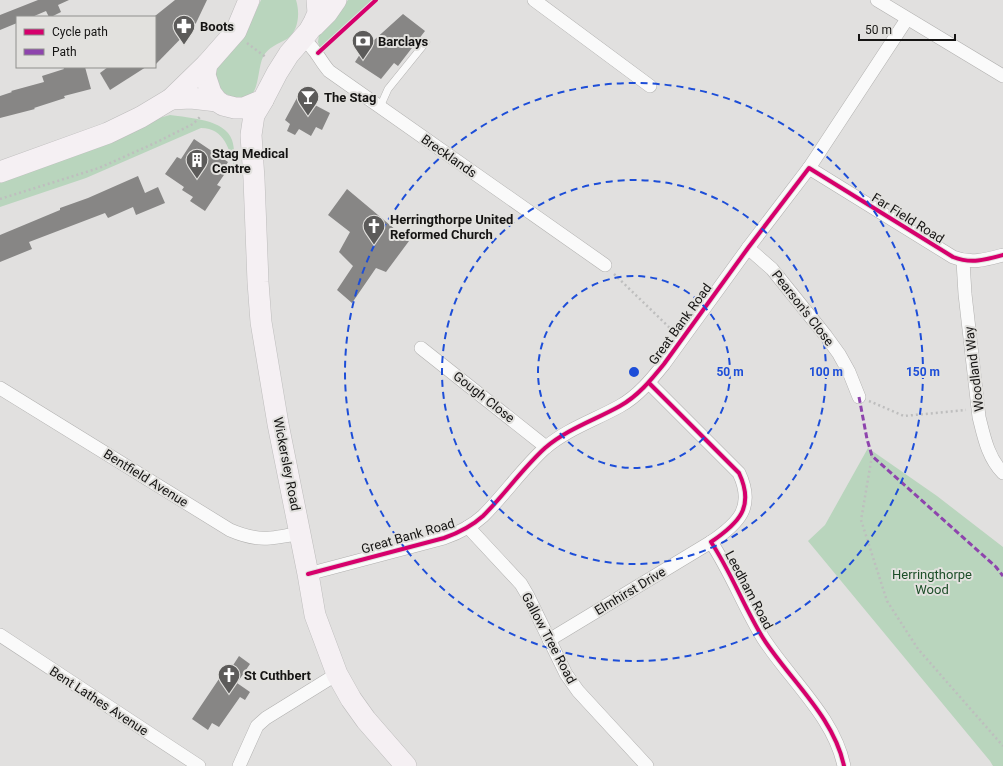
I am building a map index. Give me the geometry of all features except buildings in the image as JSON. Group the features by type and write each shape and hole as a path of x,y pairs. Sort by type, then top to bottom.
{"main road":[{"path":"0,172 108,133 171,100 207,64 236,31 249,0"},
{"path":"306,35 318,13 317,0"},
{"path":"171,100 191,98 220,103 235,108 244,108 263,100 289,54 327,13 336,0"},
{"path":"207,64 205,75 210,93 238,117 251,135"},
{"name":"Wickersley Road","path":"263,100 254,115 251,135 261,322 278,424 315,616 337,674 352,699 366,720 406,766"}],"street":[{"path":"534,0 650,86"},
{"path":"878,0 1003,76"},
{"name":"Great Bank Road","path":"308,574 457,534 482,516 546,447 566,434 620,406 634,397 649,383 664,364 808,168 907,19"},
{"name":"Brecklands","path":"306,35 323,64 329,71 605,265"},
{"name":"Far Field Road","path":"808,168 946,253 963,261 976,262 1003,254"},
{"name":"Pearson's Close","path":"748,248 772,269 826,336 839,354 849,372 859,397"},
{"name":"Woodland Way","path":"963,261 965,294 978,409 984,437 990,454 1003,473"},
{"name":"Gough Close","path":"421,348 546,447"},
{"name":"Leedham Road","path":"649,383 739,473 744,483 746,493 746,504 742,514 729,530 711,542 720,555 755,625 772,652 827,722 838,743 844,766"},
{"name":"Bentfield Avenue","path":"0,388 230,530 244,536 261,539 278,538 300,533"},
{"name":"Gallow Tree Road","path":"468,527 520,584 528,596 566,674 578,691 647,766"},
{"name":"Elmhirst Drive","path":"549,640 711,542"},
{"name":"Bent Lathes Avenue","path":"0,635 198,766"},
{"path":"239,766 257,726 266,718 337,674"}],"lane":[{"path":"380,107 388,89 426,42"}],"path":[{"path":"236,31 242,39 281,67"},
{"path":"0,199 99,168 193,124 220,103"},
{"path":"605,265 682,339"},
{"path":"859,397 904,416 978,409"},
{"path":"872,456 861,520 886,601 918,649 1003,746"}],"green space":[{"path":"261,0 296,0 298,21 291,35 274,46 263,57 257,84 253,93 246,98 233,97 223,92 219,88 216,79 217,67 248,29"},
{"path":"348,0 376,0 321,51 318,42 319,35"},
{"path":"170,115 206,121 222,128 228,133 233,143 235,168 228,147 221,136 209,129 201,128 86,178 0,207 0,180 152,120"},
{"name":"Herringthorpe Wood","path":"868,448 937,496 1003,547 1003,766 993,766 808,541 825,525"}],"marked path":[{"path":"859,397 867,439 872,456 996,567 1003,576"}],"cycle path":[{"path":"318,53 376,0"},
{"path":"308,574 444,538 465,529 483,516 545,448 562,435 627,402 649,382 664,364 748,248 809,168 953,257 972,261 984,260 1003,255"},
{"path":"649,383 739,473 744,485 745,495 745,505 742,513 729,528 711,542 725,565 763,638 810,699 831,731 839,748 844,766"}],"place":[{"name":"Boots","path":"184,46"},
{"name":"Barclays","path":"363,60"},
{"name":"The Stag","path":"308,116"},
{"name":"Stag Medical Centre","path":"197,180"},
{"name":"Herringthorpe United Reformed Church","path":"374,246"},
{"name":"St Cuthbert","path":"229,694"}]}
